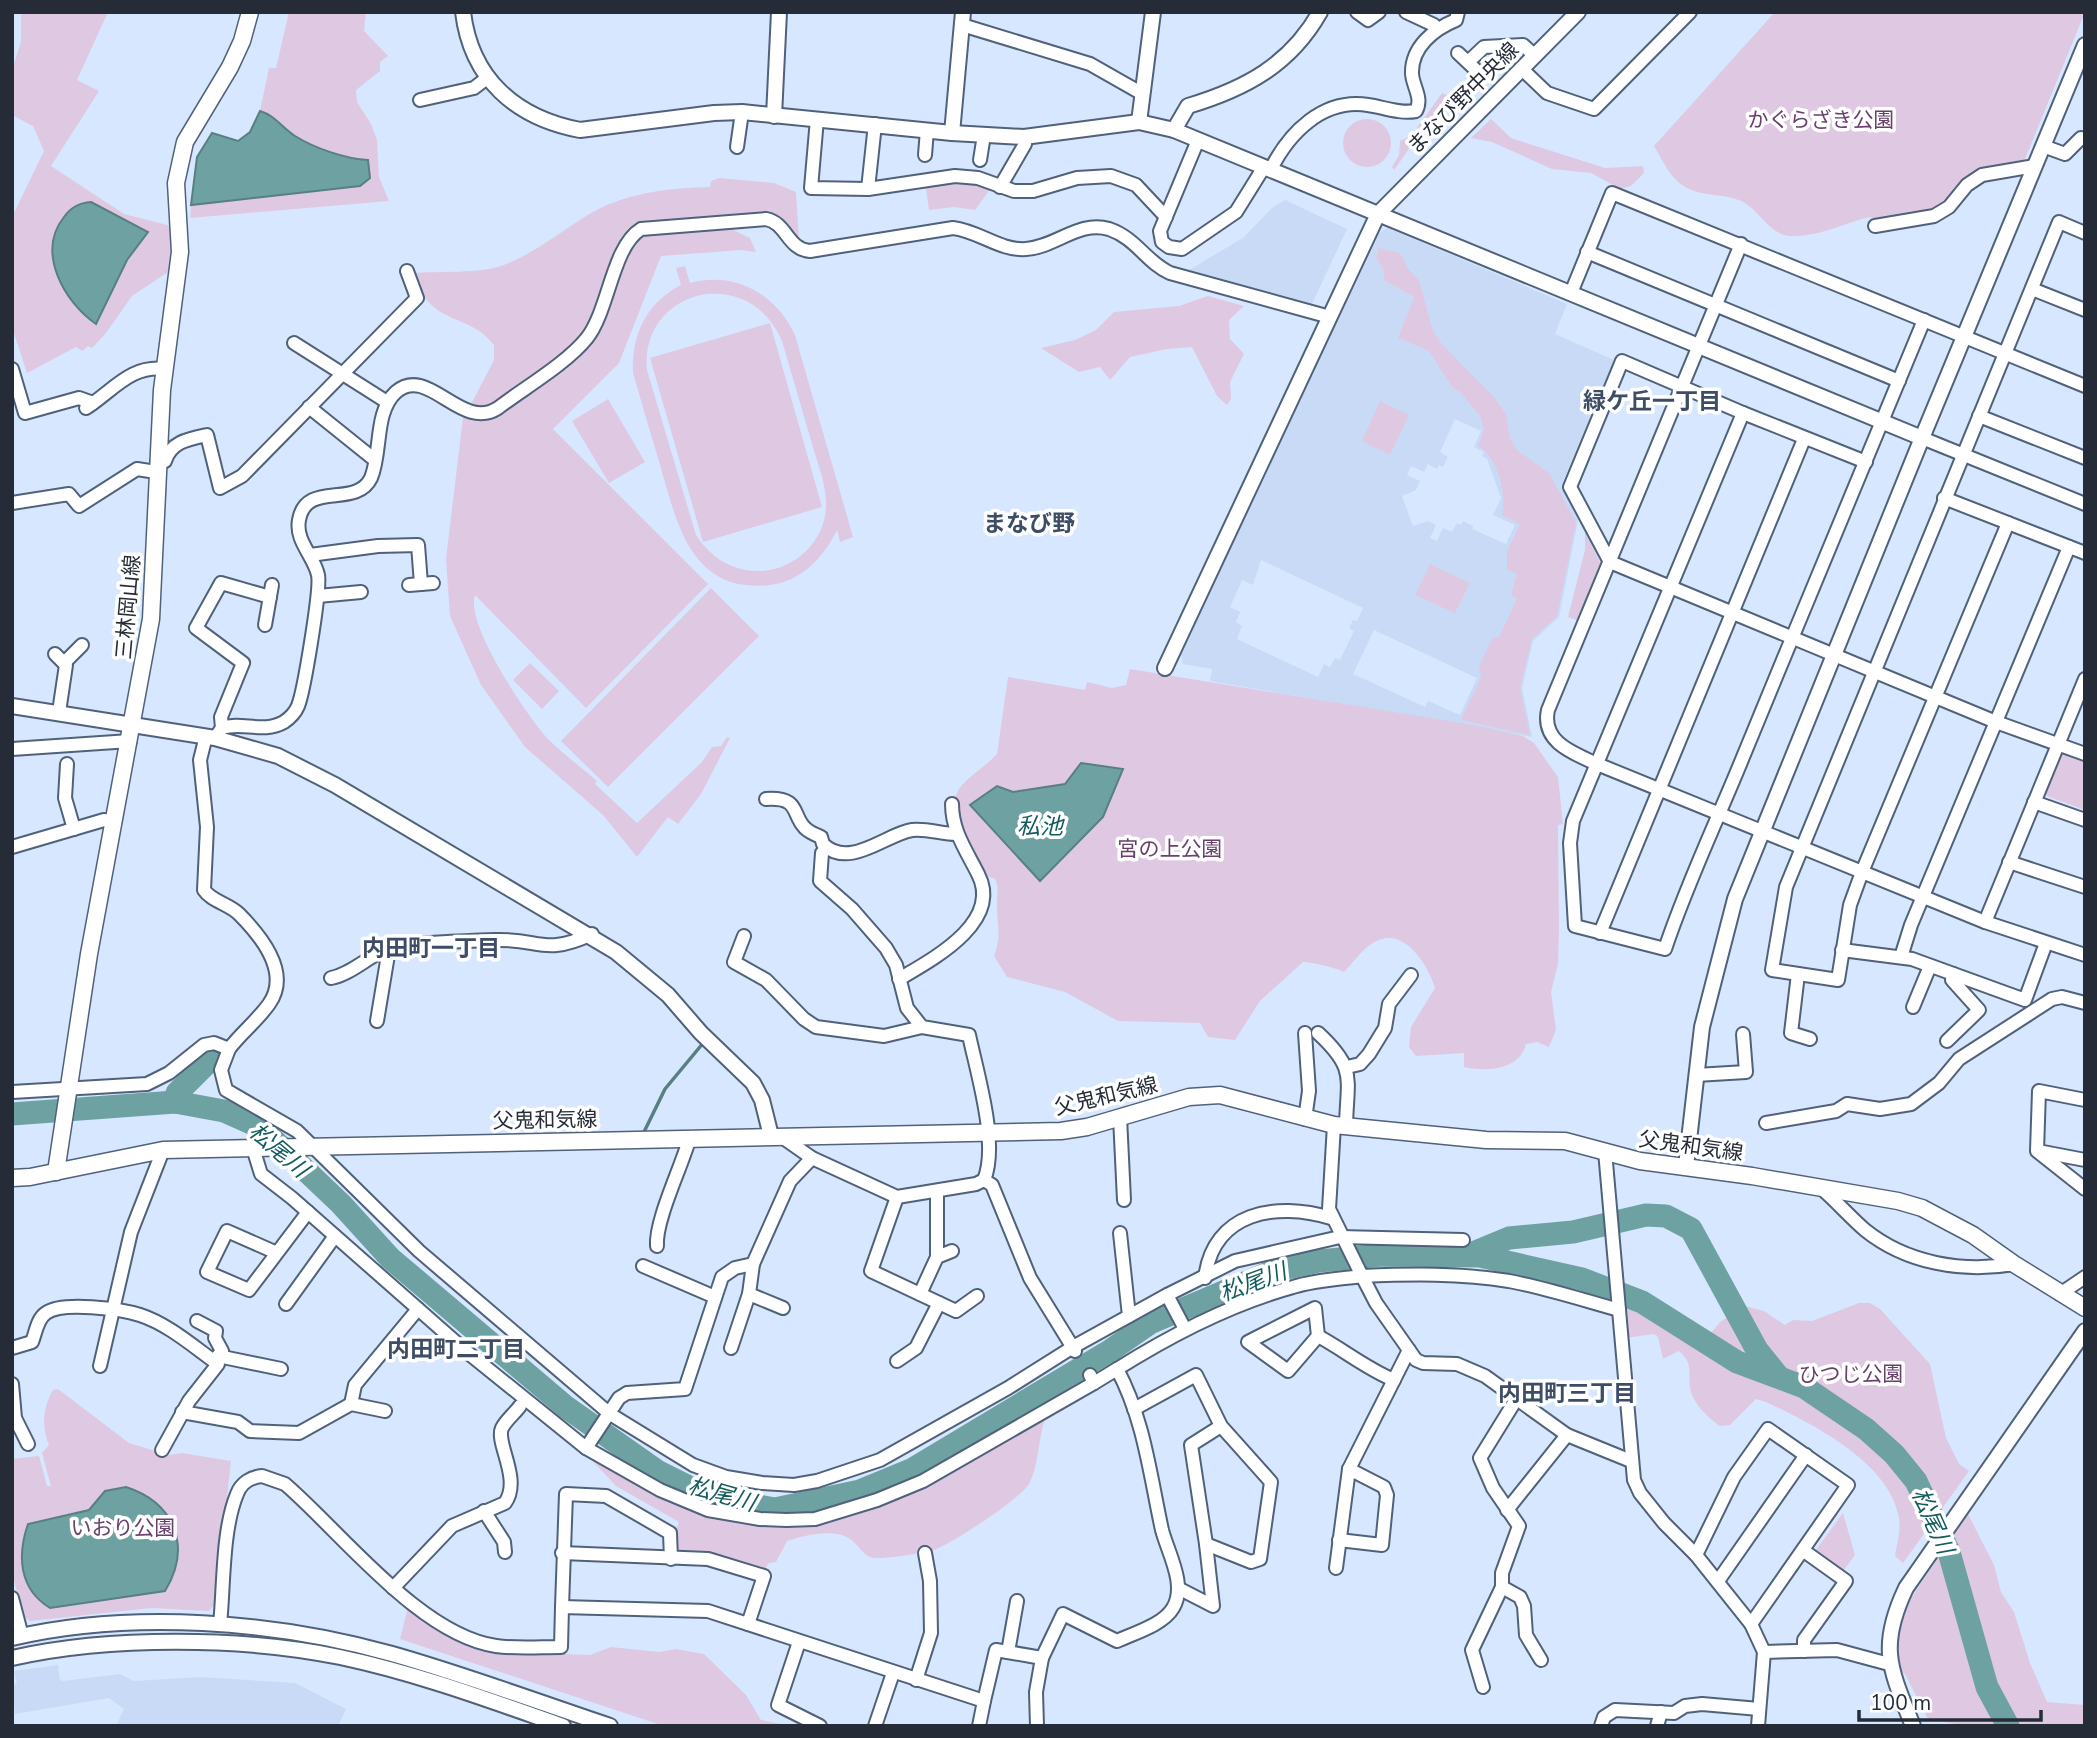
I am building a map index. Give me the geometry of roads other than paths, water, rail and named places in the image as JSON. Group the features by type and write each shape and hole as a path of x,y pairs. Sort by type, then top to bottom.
{"main road":[{"name":"三林岡山線","path":"55,1172 67,1089 152,606 157,467 165,369 180,252 176,183 185,142 230,67 242,41 250,12"},
{"name":"父鬼和気線","path":"55,1172 163,1150 1061,1131 1189,1097 1220,1095 1340,1126 1486,1140 1565,1142 1640,1161 1686,1166 1898,1201 1923,1208 1973,1235 2085,1308"},
{"path":"12,1178 55,1172"}],"street":[{"path":"463,12 473,52 487,78 525,112 560,126 580,130 714,113 817,119 984,135 1024,136 1139,122 1174,130 2085,504"},
{"path":"774,116 779,12"},
{"path":"1139,122 1153,12"},
{"path":"1174,130 1188,106 1221,96 1272,69 1303,39 1320,12"},
{"path":"1357,12 1368,20 1379,12"},
{"path":"1406,12 1434,25 1436,29"},
{"path":"1198,140 1160,237 1165,245 1182,249 1236,212 1291,138 1304,124 1331,108 1365,104 1416,111 1419,96 1412,74 1413,65 1421,47 1436,29 1456,20 1458,12"},
{"name":"まなび野中央線","path":"1165,668 1378,214 1578,12"},
{"path":"1522,69 1547,93 1594,108 1690,12"},
{"path":"963,18 974,26 1090,64 1141,93"},
{"path":"952,133 963,18"},
{"path":"1468,62 1484,47 1523,45 1535,56"},
{"path":"1686,1166 1696,1075 1715,968 1735,899 1761,830 2085,46"},
{"path":"420,100 474,88 487,78"},
{"path":"737,147 741,113"},
{"path":"817,119 811,188 868,189 955,176 978,178 1000,187 1033,191 1077,178 1121,177 1136,186 1166,217"},
{"path":"868,189 875,124"},
{"path":"925,155 927,130"},
{"path":"980,160 984,135"},
{"path":"1000,187 1025,144 1024,136"},
{"path":"2043,146 2065,155 2081,138 2085,139"},
{"path":"1875,226 1934,216 1949,207 1967,185 1982,175 2035,166"},
{"path":"1571,293 1612,192 2085,386"},
{"path":"12,749 131,733 214,734 274,726 293,715 302,689 318,596 318,575 299,535 302,512 318,497 347,495 361,489 370,478 387,402 397,390 413,385 434,391 472,414 490,413 578,348 588,336 634,234 648,227 765,219 777,223 794,245 810,251 953,228 974,232 1006,247 1026,249 1051,243 1083,228 1098,227 1124,235 1155,265 1170,273 1330,317"},
{"path":"2008,523 1862,872 1850,905 1838,980 1772,970 1786,887 1801,847 2059,222 2085,233"},
{"path":"1741,244 1546,719 1558,743 1597,764 1984,922 2085,955"},
{"path":"1587,252 1899,381"},
{"path":"12,503 69,494 79,506 137,468 157,467 165,461 169,449 175,444 207,435 220,488 254,466 416,298 407,271"},
{"path":"2032,289 2085,310"},
{"path":"1742,413 1573,821 1570,843 1575,926 1665,949 1924,320"},
{"path":"293,343 387,402"},
{"path":"1866,461 1804,439 1622,361 1570,487 1610,562 1996,722 2085,754"},
{"path":"12,369 25,413 79,398 90,405 134,372 147,367 165,369"},
{"path":"309,407 375,460"},
{"path":"1979,416 2085,458"},
{"path":"1600,933 1804,439"},
{"path":"1944,498 2085,553"},
{"path":"310,555 378,540 418,545 421,584"},
{"path":"1901,957 2068,547"},
{"path":"265,625 271,591 226,579 221,583 196,628 243,663 200,768 206,827 204,890 207,895 239,914 272,959 278,978 269,1004 229,1049 221,1070 226,1090 297,1131 307,1146 419,1251 608,1416 693,1465 726,1477 794,1485 817,1481 880,1460 1008,1388 1129,1315 1244,1259 1342,1240 1463,1240"},
{"path":"318,596 360,592"},
{"path":"59,712 60,659 82,645"},
{"path":"1984,922 2084,683"},
{"path":"12,706 59,712 131,733"},
{"path":"214,734 278,756 335,785 592,934 668,995 701,1033 753,1083 776,1137 812,1158 897,1197 976,1184 984,1180 990,1165 987,1132 970,1035 922,1027 884,1036 829,1030 809,1024 766,980 734,962 744,936"},
{"path":"66,764 65,798 74,829"},
{"path":"766,799 779,799 792,805 804,828 821,837 827,848"},
{"path":"2034,802 2085,820"},
{"path":"900,979 954,941 972,923 983,905 983,883 956,834 952,804"},
{"path":"12,847 104,820 114,822"},
{"path":"827,848 859,851 913,830 956,834"},
{"path":"827,848 822,853 820,881 852,909 883,944 896,965 907,1008 922,1027"},
{"path":"2009,862 2085,887"},
{"path":"331,978 351,973 389,949 499,940 548,948 572,943 592,934"},
{"path":"1842,950 1901,957 2025,1000 2046,943"},
{"path":"376,1021 389,949"},
{"path":"1913,1007 1930,966"},
{"path":"1798,974 1791,1033 1810,1040"},
{"path":"1947,1041 1971,1027 1979,1010 1952,979 1953,974"},
{"path":"1347,1067 1360,1064 1369,1054 1385,1028 1389,1004 1411,975"},
{"path":"1766,1123 1836,1111 1847,1104 1880,1109 1911,1104 1940,1083 1959,1059 2052,999 2062,997 2085,1003"},
{"path":"1305,1119 1312,1033 1340,1053 1347,1067 1331,1218 1376,1303 1416,1360 1423,1363 1457,1364 1485,1376 1567,1435 1631,1461"},
{"path":"1696,1075 1746,1078 1743,1034"},
{"path":"12,1092 147,1084 169,1073 204,1045 214,1043 229,1049"},
{"path":"2085,1100 2039,1091 2038,1151 2054,1168 2085,1189"},
{"path":"1120,1117 1124,1200"},
{"path":"657,1246 656,1233 680,1173 689,1140"},
{"path":"257,1148 261,1174 555,1423"},
{"path":"100,1366 131,1232 163,1150"},
{"path":"1605,1151 1631,1461 1640,1493 1696,1555 1751,1624 1764,1652 1758,1726"},
{"path":"2038,1151 2085,1160"},
{"path":"731,1348 749,1294 753,1264 790,1181 812,1158"},
{"path":"12,1184 30,1177"},
{"path":"984,1180 992,1185 1030,1278 1074,1349"},
{"path":"1822,1188 1867,1231 1886,1245 1914,1258 1992,1268 2014,1264"},
{"path":"920,1294 937,1257 937,1191"},
{"path":"897,1197 871,1271 956,1311 977,1296"},
{"path":"1205,1278 1212,1249 1242,1220 1254,1214 1306,1210 1331,1218"},
{"path":"277,1253 227,1231 207,1272 249,1290 277,1253 308,1212"},
{"path":"1121,1233 1129,1315"},
{"path":"286,1304 335,1236"},
{"path":"937,1257 952,1251"},
{"path":"588,1444 619,1398 627,1393 685,1389 715,1297 726,1272 753,1264"},
{"path":"643,1266 715,1297"},
{"path":"501,1378 520,1406 555,1423 660,1490 708,1510 760,1519 815,1518 905,1490 1092,1379 1117,1369 1184,1327 1293,1286 1360,1273 1421,1273 1487,1278 1619,1307"},
{"path":"2060,1294 2085,1277"},
{"path":"749,1294 783,1307"},
{"path":"1167,1296 1184,1327"},
{"path":"897,1361 916,1348 939,1303"},
{"path":"12,1348 32,1342 40,1319 47,1312 76,1306 141,1315 216,1359 281,1369"},
{"path":"1315,1308 1318,1336 1288,1371 1248,1342 1315,1308"},
{"path":"351,1404 355,1385 418,1309"},
{"path":"197,1321 216,1331 215,1338 222,1351 216,1359"},
{"path":"1913,1726 1889,1664 1894,1615 1906,1588 2085,1331"},
{"path":"1318,1336 1360,1359 1373,1371 1394,1380"},
{"path":"1336,1568 1349,1469 1409,1350"},
{"path":"162,1450 182,1412 218,1364 216,1359"},
{"path":"1037,1726 1036,1692 1042,1658 1063,1614 1117,1641 1168,1614 1173,1608 1178,1587 1134,1409 1117,1369"},
{"path":"1134,1409 1195,1375 1221,1426 1271,1482 1260,1559 1251,1562 1206,1544"},
{"path":"12,1384 15,1418 28,1444"},
{"path":"1483,1687 1472,1650 1502,1587 1502,1573 1519,1526 1493,1488 1480,1458 1517,1398"},
{"path":"182,1412 238,1422 250,1431 299,1433 351,1404 385,1411"},
{"path":"393,1588 443,1533 505,1503 509,1497 509,1462 501,1435 505,1424 520,1406"},
{"path":"1178,1587 1213,1606 1191,1445 1221,1426"},
{"path":"1696,1555 1734,1478 1768,1429 1848,1485 1751,1624"},
{"path":"1507,1510 1567,1435"},
{"path":"1718,1581 1806,1455"},
{"path":"1339,1540 1382,1545 1387,1495 1384,1487 1349,1469"},
{"path":"220,1625 229,1535 237,1493 254,1477 262,1476 285,1484 393,1588 457,1633 495,1646 561,1647 566,1494 606,1496 670,1533 671,1559"},
{"path":"484,1511 504,1542 505,1552"},
{"path":"1804,1551 1846,1581 1804,1640 1804,1651"},
{"path":"562,1553 708,1559 764,1576 748,1624"},
{"path":"916,1680 932,1623 925,1553"},
{"path":"1502,1587 1520,1597 1524,1606 1526,1635 1541,1660"},
{"path":"12,1598 17,1637 98,1625 220,1625 323,1638 392,1654 610,1726"},
{"path":"1008,1652 1017,1601"},
{"path":"562,1607 708,1611 984,1702"},
{"path":"799,1642 778,1704 820,1726"},
{"path":"12,1658 119,1644 232,1643 338,1657 429,1679 563,1726"},
{"path":"979,1726 996,1650 1042,1658"},
{"path":"1764,1652 1853,1652 1889,1664"},
{"path":"875,1726 893,1672"},
{"path":"1601,1726 1604,1717 1615,1710 1674,1713 1685,1706 1702,1704 1759,1709"},
{"path":"1657,1726 1661,1712"}],"water":[{"path":"260,111 311,145 340,155 368,160 370,178 360,186 191,205 197,157 212,133 238,141 250,132"},
{"path":"91,202 148,232 127,260 96,324 84,315 64,290 53,260 56,231 67,214 76,206"},
{"name":"私池","path":"1081,763 1123,769 1103,817 1040,881 970,805 997,786 1013,792 1065,784"},
{"path":"126,1487 157,1504 174,1528 177,1558 165,1591 50,1608 32,1591 23,1571 22,1548 28,1524 89,1510 105,1491"}],"waterway":[{"path":"643,1134 665,1089 704,1042"},
{"path":"175,1102 177,1093 211,1059"},
{"name":"松尾川","path":"12,1114 175,1102 224,1111 260,1127 341,1204 390,1258 566,1407 657,1471 691,1488 724,1500 775,1509 860,1491 911,1470 1111,1350 1150,1323 1273,1271 1319,1261 1382,1255 1480,1256 1582,1279 1642,1302 1737,1362 1804,1387 1866,1429 1894,1454 1916,1481 1949,1552 1987,1687 2008,1726"},
{"name":"松尾川","path":"1468,1255 1509,1238 1573,1232 1646,1215 1666,1216 1691,1229 1757,1350 1778,1376"}],"district":[{"name":"緑ケ丘一丁目","path":"1652,401"},
{"name":"まなび野","path":"1029,523"},
{"name":"内田町一丁目","path":"431,948"},
{"name":"内田町二丁目","path":"456,1349"},
{"name":"内田町三丁目","path":"1567,1393"}],"park label":[{"name":"かぐらざき公園","path":"1821,120"},
{"name":"宮の上公園","path":"1170,849"},
{"name":"ひつじ公園","path":"1851,1374"},
{"name":"いおり公園","path":"123,1528"}]}
